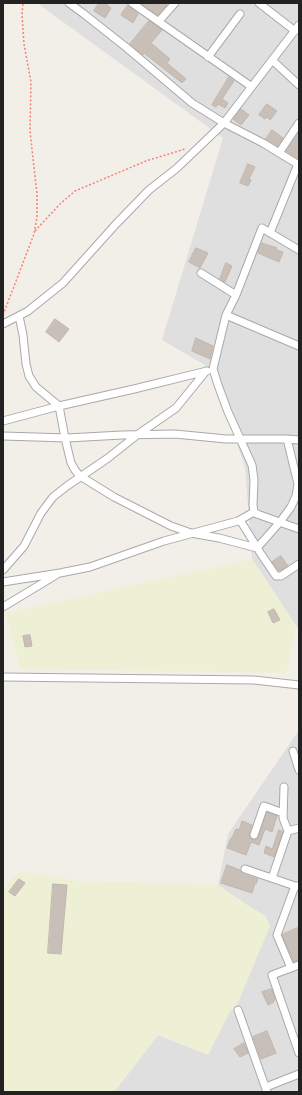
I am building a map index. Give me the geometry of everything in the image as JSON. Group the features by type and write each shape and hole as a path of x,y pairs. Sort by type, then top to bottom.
{"street":[{"path":"69,3 128,48 192,103 224,123 263,143 298,165 270,233"},
{"path":"132,3 252,87"},
{"path":"159,21 175,3"},
{"path":"3,324 28,311 63,283 149,190 177,168 224,123 297,28 259,3"},
{"path":"208,56 240,14"},
{"path":"272,60 299,85"},
{"path":"279,153 299,123"},
{"path":"3,570 24,546 49,501 57,493 176,408 210,370 226,315 236,295 262,228 299,250"},
{"path":"201,273 236,295"},
{"path":"226,315 299,346"},
{"path":"19,316 29,376 36,387 59,406 71,463 81,477 129,505 171,526 191,533 219,538 257,548"},
{"path":"3,421 210,370"},
{"path":"210,370 218,385 253,471 254,512"},
{"path":"3,436 65,438 174,434 239,439 299,440"},
{"path":"257,548 280,522 291,507 296,496 298,477 287,439"},
{"path":"3,582 90,567 143,548 240,520 254,512"},
{"path":"254,512 299,528"},
{"path":"240,520 276,576 282,575 299,564"},
{"path":"3,607 60,573"},
{"path":"3,677 254,680 299,685"},
{"path":"293,751 299,770"},
{"path":"272,878 288,831 283,818 284,787"},
{"path":"254,835 264,806 283,813"},
{"path":"288,831 299,828"},
{"path":"245,869 297,886 277,936 291,968"},
{"path":"299,965 272,975 299,1053"},
{"path":"238,1010 266,1089 299,1074"}],"path":[{"path":"3,315 34,231 36,217 37,194 30,131 31,87 24,44 22,15 23,3"},
{"path":"34,231 60,204 76,191 146,161 189,148"}],"shaded area":[{"path":"37,3 299,3 299,630 252,559 245,467 210,368 162,340 223,138"},
{"path":"299,730 299,1092 114,1092 158,1035 208,1054 230,1011 244,903 218,885 228,834"}],"green space":[{"path":"252,559 296,626 287,673 20,669 5,613"},
{"path":"31,872 78,881 218,885 266,916 270,926 235,1010 230,1011 208,1055 158,1035 114,1092 3,1092 3,889 18,873"}],"building":[{"path":"99,3 104,3 111,8 105,18 94,11"},
{"path":"141,3 168,3 158,15"},
{"path":"128,5 138,14 133,23 121,15"},
{"path":"149,21 162,30 151,43 170,59 167,63 186,79 182,83 144,53 143,55 130,44"},
{"path":"229,77 234,81 222,99 228,103 225,108 218,104 216,107 212,105"},
{"path":"267,104 277,111 270,120 267,117 265,119 259,115"},
{"path":"241,109 249,115 241,125 233,119"},
{"path":"272,130 283,138 278,146 266,139"},
{"path":"299,132 299,159 286,151"},
{"path":"248,164 255,167 249,179 251,180 248,186 240,183"},
{"path":"262,243 277,248 276,250 283,252 279,262 258,253"},
{"path":"196,248 208,253 200,268 189,262"},
{"path":"226,263 232,266 225,282 220,279"},
{"path":"55,319 69,329 59,342 46,332"},
{"path":"196,338 213,346 210,359 192,351"},
{"path":"281,556 288,566 279,571 272,562"},
{"path":"274,609 280,620 273,623 268,612"},
{"path":"30,635 32,646 25,647 23,636"},
{"path":"267,812 277,816 272,832 265,829 259,845 251,842 246,855 227,848 236,829 239,830 242,821 252,825 249,834 251,839 255,840 258,838"},
{"path":"279,830 283,832 274,857 264,853 266,846 272,849"},
{"path":"227,865 240,870 243,874 258,879 252,893 221,883"},
{"path":"19,879 25,883 15,896 9,892"},
{"path":"53,884 67,885 61,954 48,953"},
{"path":"297,928 299,933 299,960 294,962 282,935"},
{"path":"272,989 275,1000 268,1005 262,992"},
{"path":"267,1031 276,1053 261,1059 253,1037"},
{"path":"244,1043 248,1053 240,1057 234,1049"}]}
